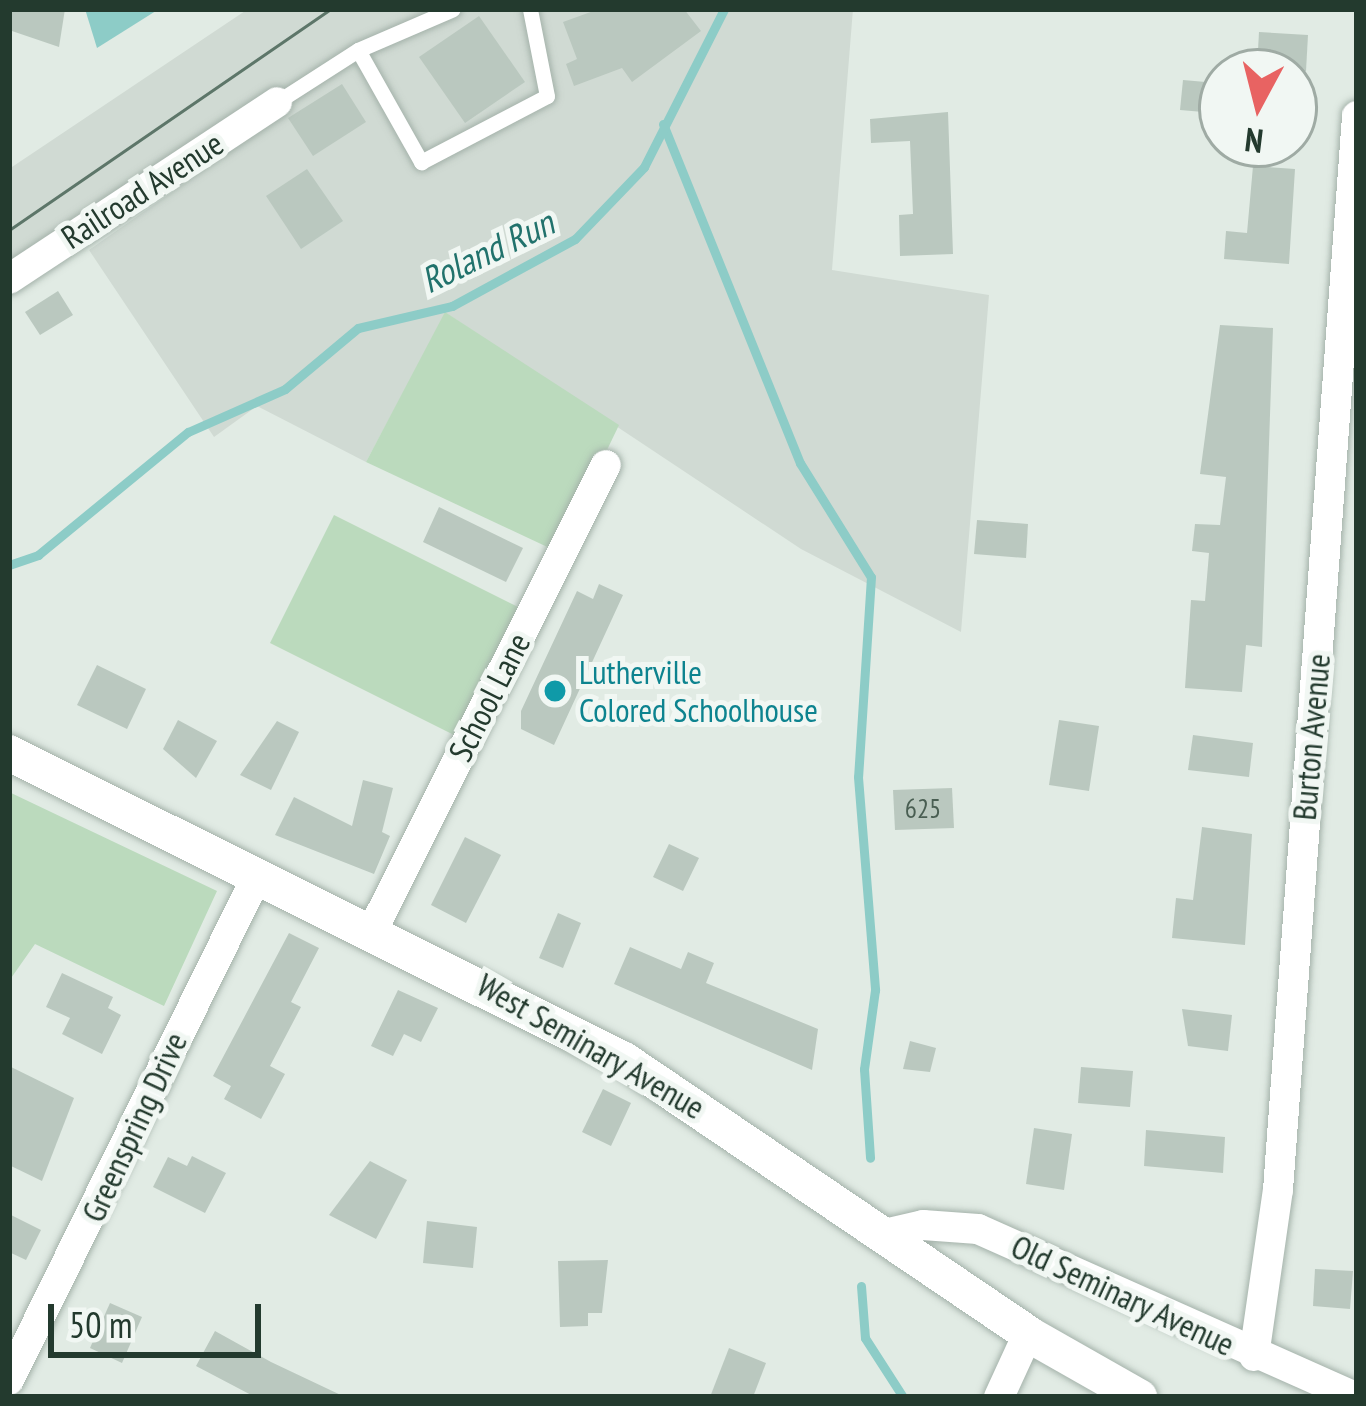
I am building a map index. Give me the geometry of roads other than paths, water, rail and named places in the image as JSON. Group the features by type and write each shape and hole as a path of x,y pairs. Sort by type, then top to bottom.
{"main road":[{"name":"West Seminary Avenue","path":"9,753 373,929 624,1060 1028,1334 1138,1397"}],"street":[{"name":"Railroad Avenue","path":"9,279 277,102"},
{"name":"Burton Avenue","path":"1253,1356 1278,1190 1357,116"},
{"name":"School Lane","path":"373,929 606,465"},
{"name":"Greenspring Drive","path":"9,1380 258,874"},
{"name":"Old Seminary Avenue","path":"884,1234 923,1225 978,1229 1253,1356 1356,1397"},
{"path":"999,1397 1028,1334"}],"lane":[{"path":"277,102 358,50 453,9"},
{"path":"358,50 421,162 547,96 530,9"}],"water":[{"path":"85,9 159,9 97,48"}],"waterway":[{"name":"Roland Run","path":"9,565 38,555 188,432 285,389 358,328 452,306 575,239 644,167 724,9"},
{"path":"663,124 800,463 871,577 858,777 875,990 864,1069 870,1158"},
{"path":"861,1286 865,1338 903,1397"}],"tram line":[{"path":"9,230 331,9"}],"place":[{"name":"Lutherville Colored Schoolhouse","path":"555,691"}]}
